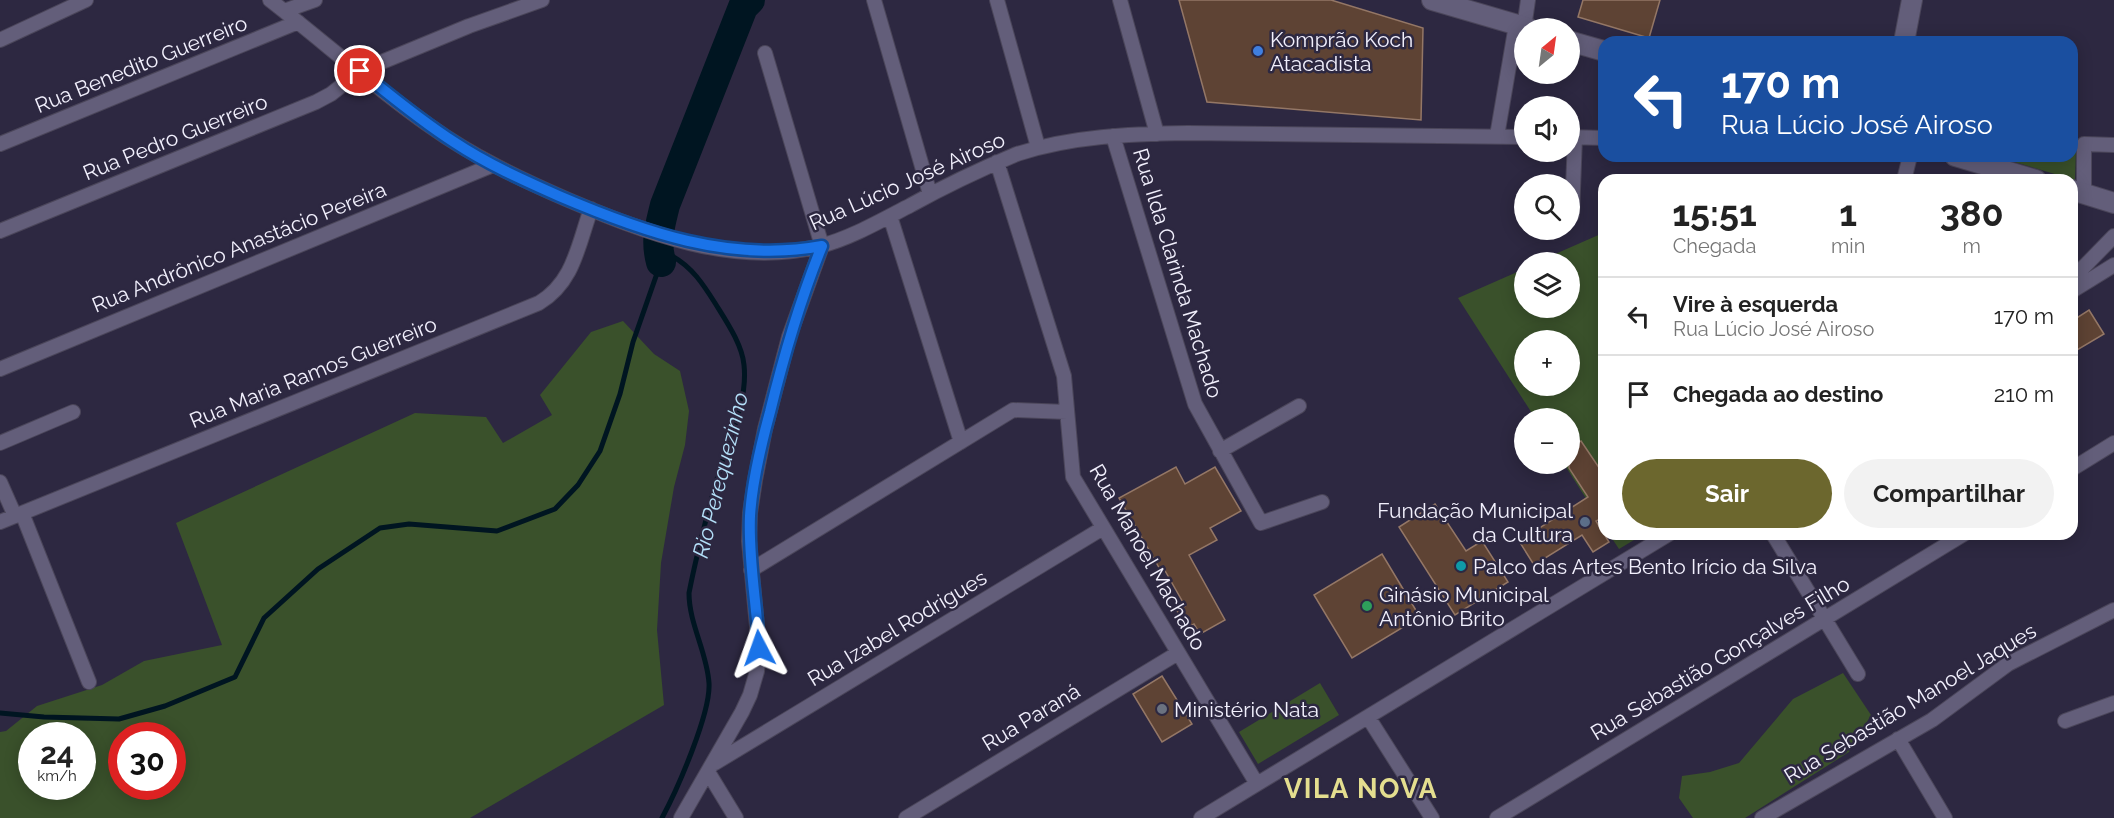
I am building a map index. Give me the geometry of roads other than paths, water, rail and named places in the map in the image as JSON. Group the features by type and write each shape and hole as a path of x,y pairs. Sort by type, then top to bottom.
{"main road":[{"path":"1432,0 1514,24"},
{"path":"1905,36 1912,0"},
{"path":"1580,44 1598,49"},
{"path":"1975,162 2016,174"},
{"path":"2078,192 2114,203"}],"street":[{"path":"0,40 86,0"},
{"name":"Rua Lúcio José Airoso","path":"270,0 431,127 493,165 646,231 672,239 753,252 797,251 822,246 890,216 997,162 1038,147 1113,136 1157,134 1514,137"},
{"path":"284,11 315,0"},
{"name":"Rua Pedro Guerreiro","path":"0,231 316,102 331,94 360,71 477,23 542,0"},
{"path":"874,0 930,194"},
{"path":"997,0 1038,147"},
{"path":"1120,0 1157,134"},
{"path":"1525,18 1528,0"},
{"name":"Rua Benedito Guerreiro","path":"0,144 298,22"},
{"path":"681,818 742,712 757,671 758,637 751,570 750,513 765,429 789,337 822,246 765,53"},
{"path":"1497,136 1514,65"},
{"name":"Rua Ilda Clarinda Machado","path":"1113,136 1195,404 1261,523 1322,502"},
{"path":"1580,137 1598,138"},
{"path":"2078,192 2078,144 2114,145"},
{"name":"Rua Manoel Machado","path":"997,162 1064,376 1073,477 1257,784"},
{"name":"Rua Andrônico Anastácio Pereira","path":"0,369 493,165"},
{"name":"Rua Maria Ramos Guerreiro","path":"0,522 539,303 552,295 564,282 591,209"},
{"path":"890,216 961,441"},
{"path":"2078,273 2114,236"},
{"path":"2078,287 2114,265"},
{"path":"1220,451 1299,406"},
{"path":"751,570 1012,410 1067,412"},
{"path":"0,443 73,412"},
{"path":"2078,465 2114,443"},
{"path":"0,482 18,515 88,682"},
{"name":"Rua Izabel Rodrigues","path":"710,768 1103,528"},
{"path":"1201,818 1660,540"},
{"path":"1777,540 1858,674"},
{"name":"Rua Sebastião Gonçalves Filho","path":"1497,818 1954,540"},
{"name":"Rua Sebastião Manoel Jaques","path":"1762,818 1938,716 2008,664 2114,610"},
{"name":"Rua Paraná","path":"906,818 1178,653"},
{"path":"2065,720 2114,703"},
{"path":"1368,717 1432,818"},
{"path":"1898,739 1946,818"},
{"path":"710,768 735,818"}],"waterway":[{"name":"Rio Perequezinho","path":"661,262 658,240 665,205 743,7 750,0"},
{"path":"0,713 119,719 165,706 235,677 264,618 318,569 380,528 409,524 497,531 555,509 578,485 600,451 620,394 633,342 661,262 672,256 696,276 728,325 743,357 744,379 737,419 715,487 689,593 692,616 708,672 709,683 705,713 692,751 662,818"}],"place":[{"name":"Komprão Koch Atacadista","path":"1258,51"},
{"name":"Fundação Municipal da Cultura","path":"1585,522"},
{"name":"Palco das Artes Bento Irício da Silva","path":"1461,566"},
{"name":"Ginásio Municipal Antônio Brito","path":"1367,606"},
{"name":"Ministério Nata","path":"1162,709"}],"district":[{"name":"VILA NOVA","path":"1361,788"}]}
